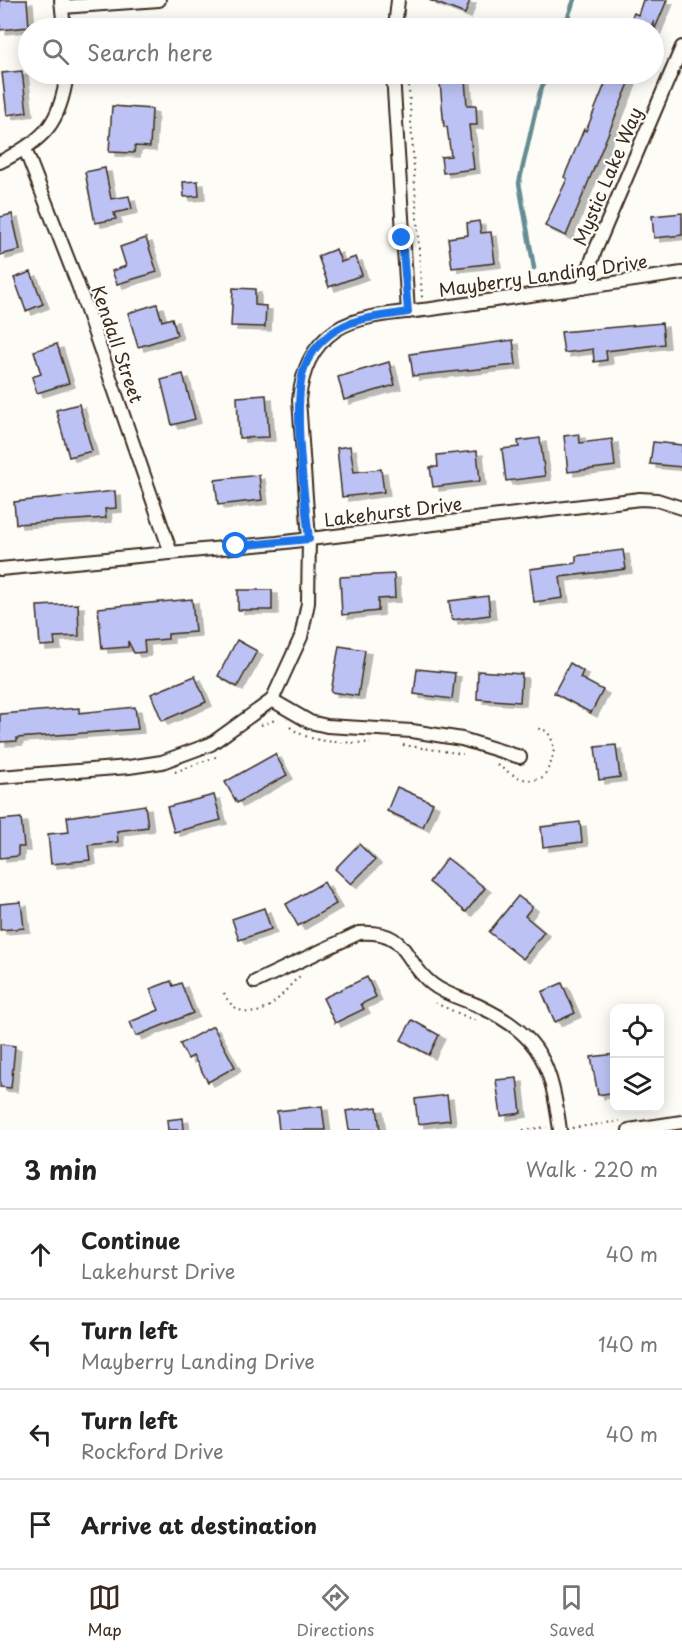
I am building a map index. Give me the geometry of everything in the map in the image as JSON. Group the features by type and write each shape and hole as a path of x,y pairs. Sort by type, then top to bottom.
{"street":[{"path":"61,4 159,0"},
{"path":"396,18 398,0"},
{"name":"Mystic Lake Way","path":"582,288 595,251 682,46"},
{"path":"0,162 25,150 46,131 63,104 66,84"},
{"path":"394,84 408,312"},
{"name":"Kendall Street","path":"25,150 78,285 171,553"},
{"name":"Mayberry Landing Drive","path":"0,777 129,767 162,762 211,744 272,700 301,637 308,603 309,539 299,400 305,367 313,352 337,329 352,322 408,312 682,273"},
{"name":"Lakehurst Drive","path":"0,569 309,539 640,499 657,500 682,508"},
{"path":"272,700 310,722 327,726 412,731 462,739 520,757"},
{"path":"255,982 359,933 377,932 393,938 405,950 424,978 438,989 514,1025 538,1050 550,1076 560,1130"},
{"path":"629,1130 682,1122"}],"path":[{"path":"409,84 423,310"},
{"path":"253,731 276,718 301,736 327,741 375,743"},
{"path":"490,762 513,776 531,782 543,778 553,761 555,750 547,731 536,728"},
{"path":"397,744 464,754"},
{"path":"168,774 190,768 225,751"},
{"path":"224,993 228,1002 240,1010 253,1013 267,1009 300,976"},
{"path":"431,1000 438,1005 484,1023"},
{"path":"523,1130 548,1127 560,1130"}],"building":[{"path":"0,0 27,0 28,18 18,18 18,28 0,30"},
{"path":"429,0 470,0 465,14"},
{"path":"643,0 667,0 659,18 632,18 634,13 638,15"},
{"path":"18,71 18,84 24,84 27,112 7,115 2,73"},
{"path":"440,84 465,84 467,105 476,105 477,125 469,125 474,169 443,173 441,157 451,156 447,127 444,127"},
{"path":"605,84 629,84 566,236 545,226 567,179 564,177 584,129 586,131"},
{"path":"112,106 152,109 150,147 135,146 134,153 109,152"},
{"path":"105,168 111,199 129,196 132,209 114,213 116,219 95,223 85,172"},
{"path":"198,181 199,196 184,197 183,182"},
{"path":"682,213 682,235 654,238 652,216"},
{"path":"12,214 20,250 0,255 0,217"},
{"path":"479,221 481,233 491,232 495,263 452,268 448,238 468,235 467,223"},
{"path":"146,238 157,272 117,284 112,271 126,266 120,247"},
{"path":"336,249 341,262 356,257 362,275 329,287 318,256"},
{"path":"31,272 43,304 26,311 14,278"},
{"path":"233,288 255,289 255,305 266,306 265,327 231,326"},
{"path":"157,304 162,321 172,318 177,335 138,347 128,313"},
{"path":"662,323 664,344 606,351 607,360 594,362 593,349 564,353 561,332"},
{"path":"513,340 516,365 413,376 410,354"},
{"path":"57,344 69,383 37,393 32,377 41,374 34,351"},
{"path":"389,362 395,385 344,400 338,377"},
{"path":"183,374 195,419 172,425 161,380"},
{"path":"266,395 269,437 239,438 237,397"},
{"path":"79,404 92,451 69,457 56,410"},
{"path":"579,434 580,443 612,439 615,466 568,472 564,436"},
{"path":"540,438 545,476 506,481 502,449 519,447 518,441"},
{"path":"653,442 682,445 682,467 650,464"},
{"path":"350,446 354,472 381,469 384,492 342,497 337,448"},
{"path":"477,451 480,481 433,487 430,467 438,467 437,455"},
{"path":"259,475 262,500 218,505 215,480"},
{"path":"115,491 116,508 105,509 106,518 16,524 14,502"},
{"path":"623,550 626,569 560,577 563,598 534,602 530,569 576,563 576,556"},
{"path":"394,574 395,598 378,599 378,611 342,615 340,577"},
{"path":"238,590 272,590 272,610 238,610"},
{"path":"488,596 490,615 452,620 449,601"},
{"path":"192,599 195,632 168,634 168,639 144,641 145,652 134,653 128,641 128,647 102,649 98,608"},
{"path":"78,604 79,636 54,637 55,645 40,646 37,606"},
{"path":"237,640 257,651 237,687 218,676"},
{"path":"339,646 365,650 358,696 331,692"},
{"path":"570,663 583,671 580,678 603,690 591,713 554,693"},
{"path":"417,669 455,673 452,699 414,694"},
{"path":"478,671 522,674 520,702 477,699"},
{"path":"195,676 206,702 162,721 151,694"},
{"path":"135,707 138,729 17,738 17,741 0,742 0,714 79,708 79,713"},
{"path":"616,745 620,777 599,780 595,747"},
{"path":"275,754 287,775 237,803 225,782"},
{"path":"397,787 433,803 423,827 387,811"},
{"path":"214,795 221,820 174,832 167,807"},
{"path":"145,805 148,827 117,831 118,842 88,845 90,860 51,864 48,834 69,832 67,817"},
{"path":"21,818 24,847 18,847 18,856 0,858 0,820"},
{"path":"580,822 582,842 543,847 541,827"},
{"path":"359,844 375,860 351,884 335,869"},
{"path":"447,858 485,888 466,912 429,882"},
{"path":"324,882 336,904 298,926 286,904"},
{"path":"518,896 532,907 525,916 544,932 523,959 489,932"},
{"path":"21,902 24,928 0,930 0,904"},
{"path":"264,908 271,929 239,940 232,919"},
{"path":"367,977 376,997 361,1004 364,1009 335,1023 323,998"},
{"path":"171,981 173,986 181,983 193,1013 136,1036 130,1022 159,1010 150,989"},
{"path":"562,983 575,1013 555,1022 542,992"},
{"path":"412,1020 439,1035 429,1055 401,1040"},
{"path":"213,1026 235,1067 208,1082 193,1056 188,1059 180,1044"},
{"path":"0,1044 15,1046 11,1088 0,1087"},
{"path":"610,1055 610,1093 598,1095 591,1057"},
{"path":"517,1078 521,1113 501,1116 496,1080"},
{"path":"447,1095 450,1120 418,1124 415,1099"},
{"path":"322,1106 325,1130 279,1130 277,1111"},
{"path":"377,1107 380,1130 349,1130 346,1111"},
{"path":"183,1118 184,1130 168,1130 167,1120"}],"waterway":[{"path":"568,18 574,0"},
{"path":"534,268 519,183 543,84"}],"route":[{"path":"236,546 309,539 299,400 305,367 313,352 337,329 352,322 408,312 402,238"}]}
